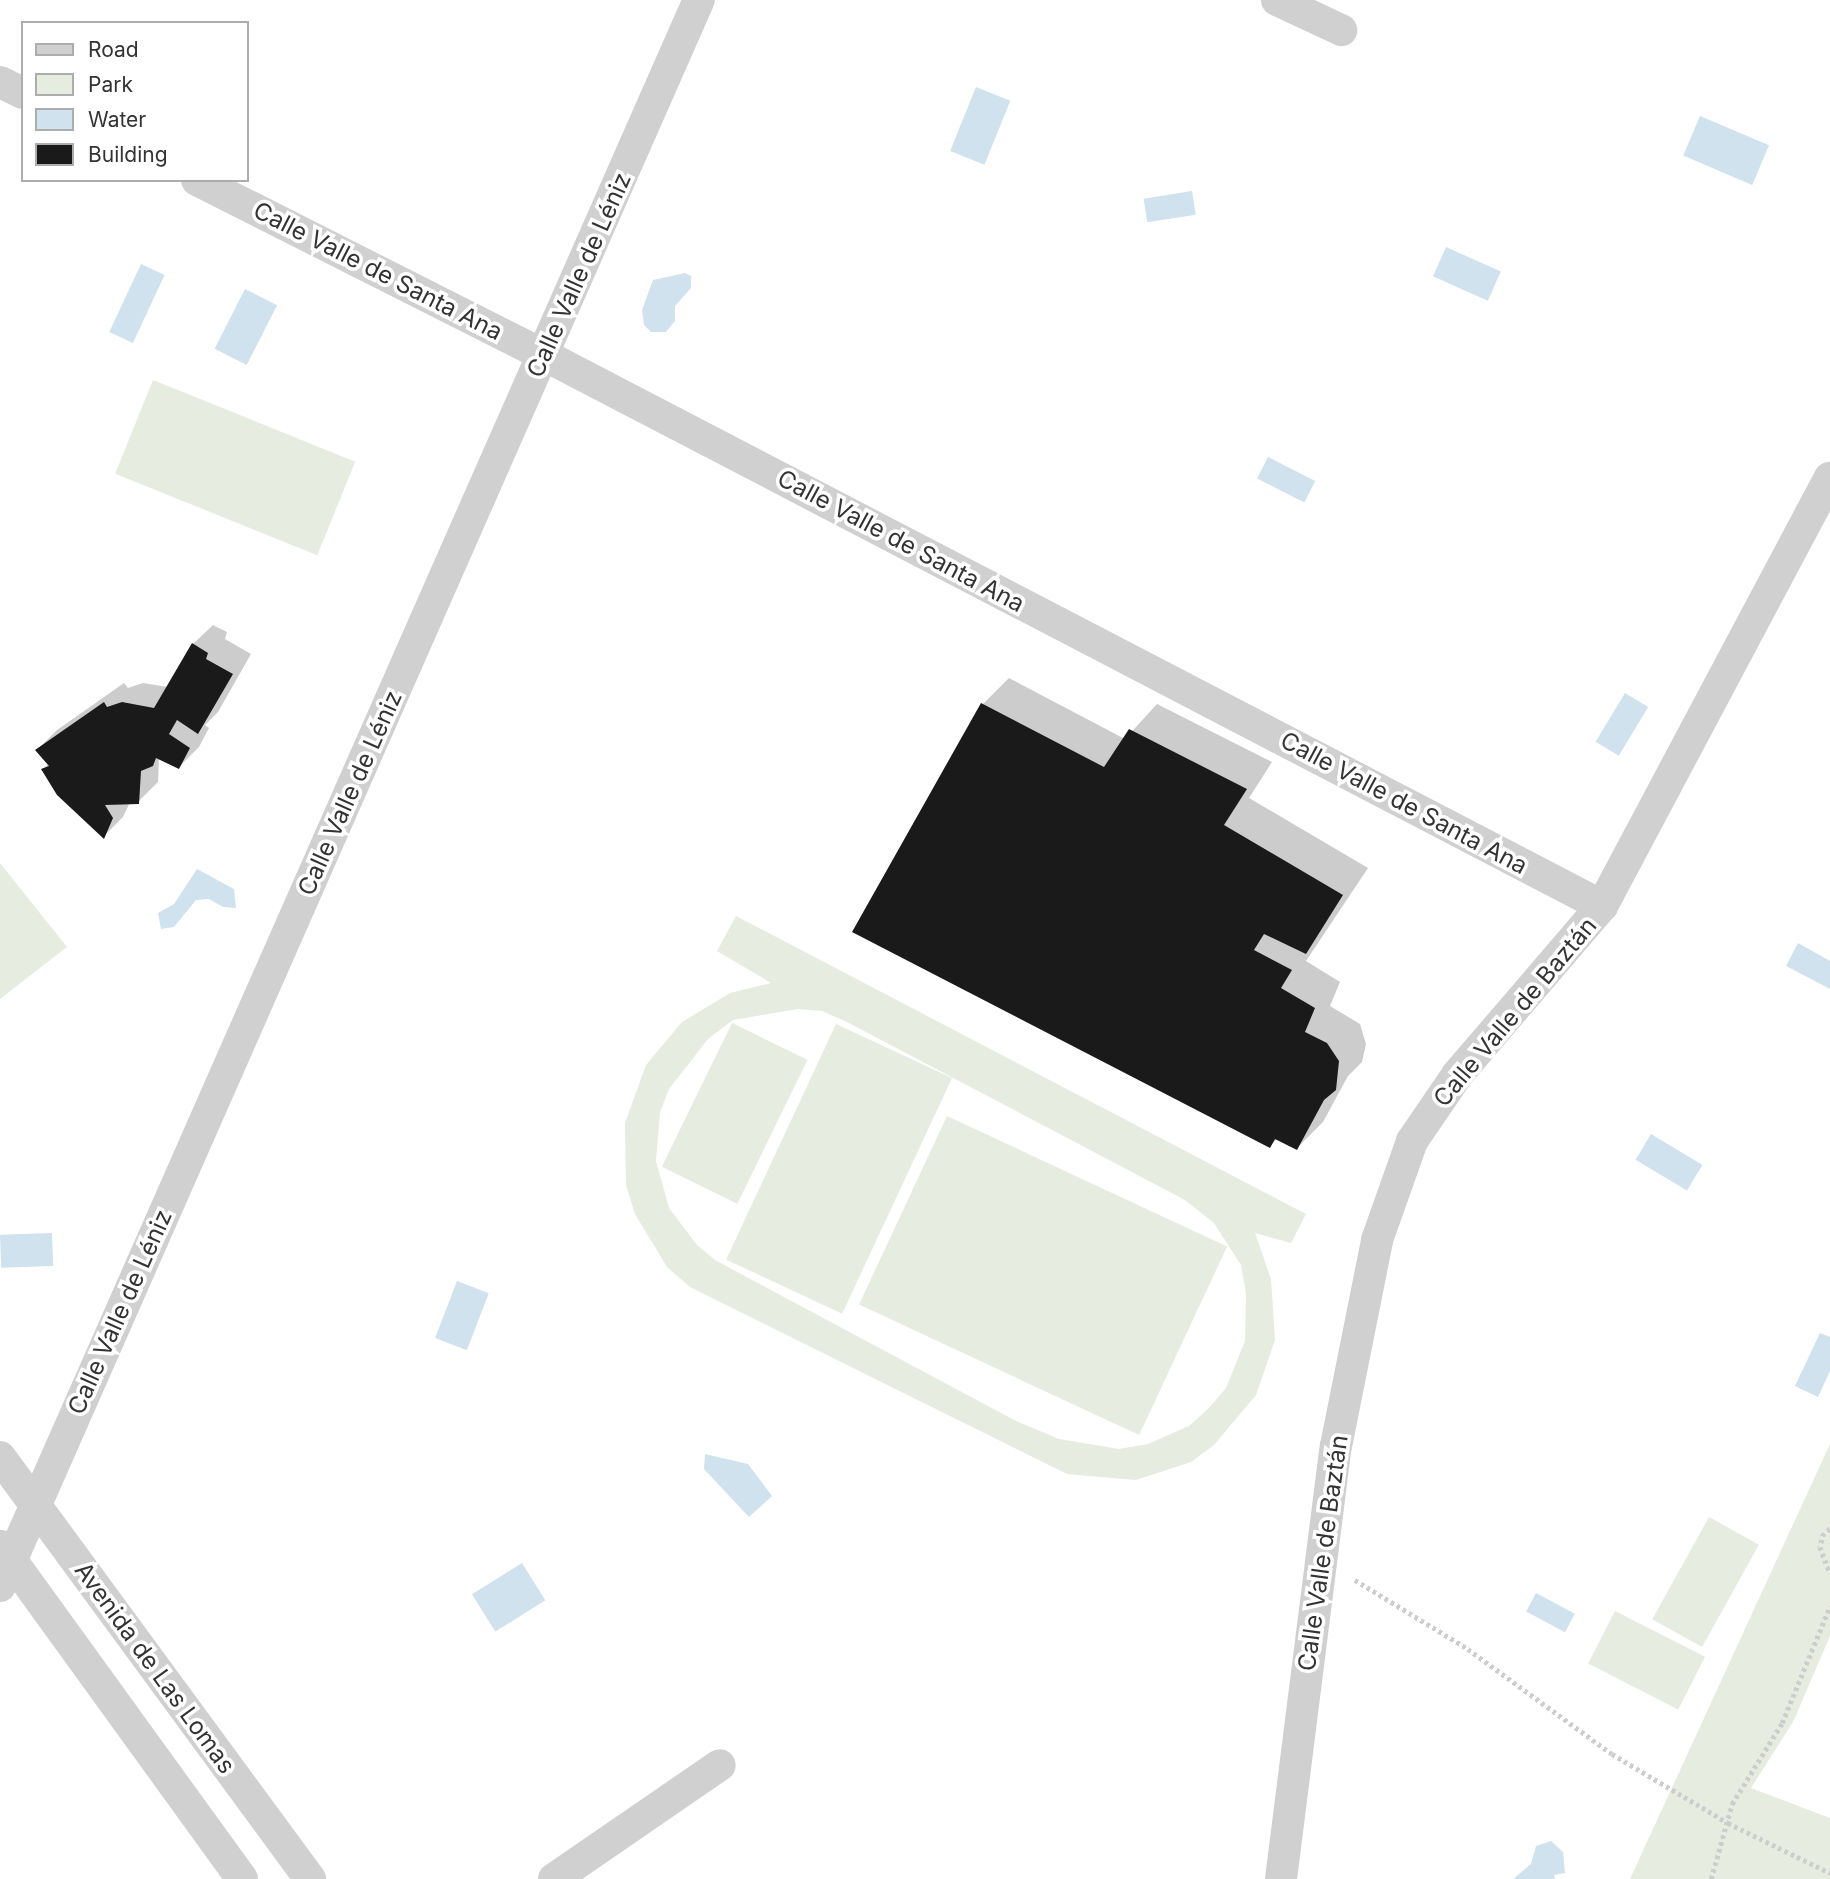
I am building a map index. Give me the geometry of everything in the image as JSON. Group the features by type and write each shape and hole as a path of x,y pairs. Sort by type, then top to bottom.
{"street":[{"name":"Calle Valle de Léniz","path":"4,1564 35,1504 699,0"},
{"path":"1277,0 1341,30"},
{"path":"0,82 21,92"},
{"name":"Calle Valle de Santa Ana","path":"201,182 544,355 1602,906"},
{"name":"Calle Valle de Baztán","path":"1281,1879 1336,1446 1377,1240 1412,1141 1457,1075 1602,906 1830,478"},
{"name":"Avenida de Las Lomas","path":"0,1457 310,1879"},
{"path":"4,1564 242,1879"},
{"path":"554,1879 720,1765"}],"path":[{"path":"1830,1529 1824,1533 1820,1547 1830,1573"},
{"path":"1322,1560 1468,1649 1612,1754 1728,1823 1830,1873"},
{"path":"1711,1879 1732,1804 1782,1723 1830,1606"}],"green space":[{"path":"153,380 355,462 317,555 115,474"},
{"path":"0,863 67,947 0,999"},
{"path":"736,916 1306,1214 1291,1243 1255,1233 1271,1279 1275,1340 1256,1395 1214,1445 1191,1462 1136,1480 1067,1474 690,1287 667,1267 635,1214 626,1185 625,1123 646,1065 682,1022 730,993 771,983 717,951","holes":["798,1009 822,1011 1185,1200 1214,1223 1241,1265 1246,1293 1245,1341 1226,1388 1209,1408 1189,1426 1148,1444 1119,1449 1059,1439 1016,1421 715,1260 697,1245 669,1208 656,1161 660,1112 669,1089 708,1039 733,1020"]},
{"path":"732,1023 807,1060 737,1204 662,1167"},
{"path":"836,1024 952,1078 842,1314 726,1260"},
{"path":"947,1116 1227,1247 1139,1435 859,1305"},
{"path":"1830,1444 1830,1636 1793,1722 1751,1788 1830,1818 1830,1879 1630,1879"},
{"path":"1709,1517 1759,1545 1702,1647 1652,1619"},
{"path":"1615,1611 1705,1657 1678,1709 1588,1664"}],"water":[{"path":"976,87 1010,101 984,165 950,151"},
{"path":"1700,116 1769,145 1752,185 1683,156"},
{"path":"1192,191 1196,215 1147,222 1144,199"},
{"path":"1446,247 1501,271 1488,301 1433,276"},
{"path":"141,264 165,275 133,343 109,332"},
{"path":"685,273 691,276 691,288 675,306 675,321 666,332 651,332 644,325 642,310 653,280"},
{"path":"245,289 277,305 247,365 215,349"},
{"path":"1268,457 1315,481 1304,502 1257,478"},
{"path":"1625,693 1648,707 1619,756 1596,742"},
{"path":"197,869 234,889 236,908 223,907 209,899 196,900 174,927 161,929 158,913 174,904"},
{"path":"1798,943 1830,961 1830,989 1786,966"},
{"path":"1651,1134 1702,1165 1687,1191 1636,1160"},
{"path":"52,1233 53,1266 1,1268 0,1235"},
{"path":"457,1281 489,1293 467,1350 435,1338"},
{"path":"1820,1333 1830,1337 1830,1371 1818,1397 1795,1386"},
{"path":"705,1454 748,1464 772,1496 749,1517 704,1469"},
{"path":"522,1563 545,1600 495,1632 472,1594"},
{"path":"1536,1593 1575,1614 1565,1632 1526,1612"},
{"path":"1551,1841 1563,1852 1565,1873 1554,1875 1555,1879 1513,1879 1531,1864 1536,1846"}],"building":[{"path":"192,643 208,653 206,659 233,674 198,734 177,720 169,734 190,748 179,769 156,758 153,766 141,771 139,804 105,805 113,818 104,839 57,795 41,769 49,766 35,750 104,702 107,707 122,702 154,708"},
{"path":"981,703 1104,767 1129,729 1247,789 1224,825 1343,895 1306,954 1264,934 1254,950 1292,970 1281,988 1315,1008 1305,1032 1327,1043 1339,1061 1336,1090 1324,1100 1297,1150 1275,1139 1270,1148 852,932"}]}
